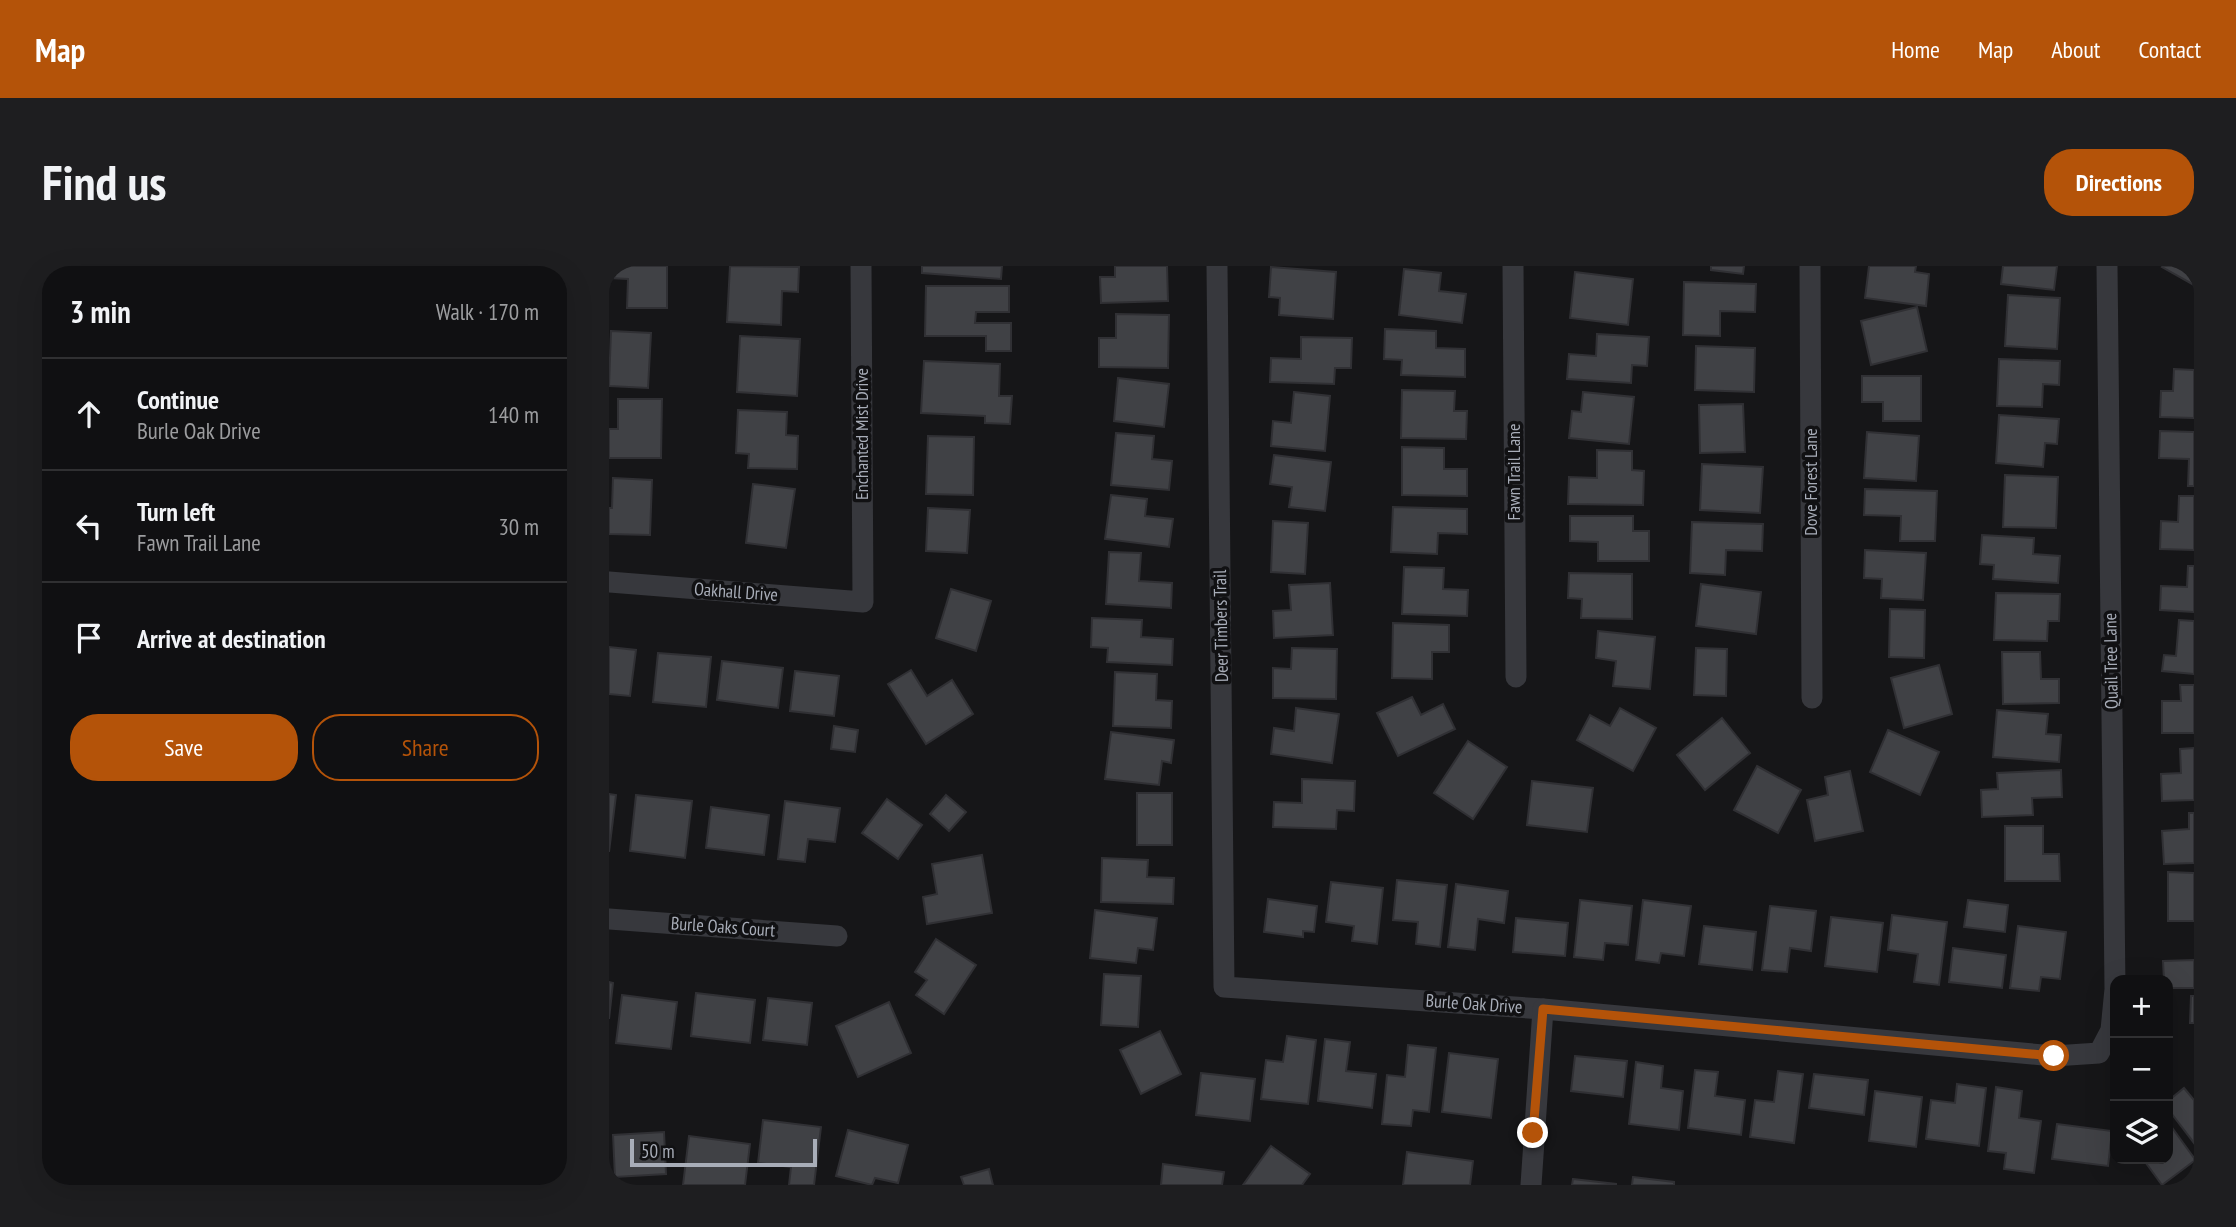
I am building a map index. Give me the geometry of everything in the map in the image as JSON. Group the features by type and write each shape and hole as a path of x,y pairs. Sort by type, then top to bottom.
{"street":[{"name":"Enchanted Mist Drive","path":"861,266 863,602"},
{"name":"Deer Timbers Trail","path":"1217,266 1224,987"},
{"name":"Fawn Trail Lane","path":"1513,266 1516,677"},
{"name":"Dove Forest Lane","path":"1810,266 1812,698"},
{"name":"Quail Tree Lane","path":"2099,1053 2111,1030 2115,989 2107,266"},
{"name":"Oakhall Drive","path":"609,582 863,602"},
{"name":"Burle Oaks Court","path":"609,919 837,936"},
{"name":"Burle Oak Drive","path":"1224,987 1543,1009 2054,1056 2099,1053"},
{"path":"1531,1185 1543,1009"}],"building":[{"path":"609,266 667,266 667,308 627,308 628,279 609,278"},
{"path":"730,266 799,267 798,292 782,291 781,325 727,322"},
{"path":"922,266 1002,266 1001,279 922,273"},
{"path":"1115,266 1167,266 1168,301 1101,303 1100,277 1115,277"},
{"path":"1711,266 1744,266 1743,274 1711,270"},
{"path":"1869,266 1916,266 1915,272 1929,274 1926,306 1865,298"},
{"path":"2003,266 2057,266 2054,290 2001,284"},
{"path":"2163,266 2194,266 2194,285 2162,267"},
{"path":"1271,267 1336,272 1333,319 1279,315 1280,298 1269,297"},
{"path":"1404,269 1441,273 1439,291 1466,294 1462,323 1399,315"},
{"path":"1575,272 1633,279 1628,325 1570,318"},
{"path":"1684,282 1756,284 1755,312 1720,311 1720,336 1683,335"},
{"path":"926,286 1009,286 1009,312 976,312 975,323 1011,323 1011,351 986,351 986,336 925,336"},
{"path":"2008,295 2060,298 2057,349 2005,346"},
{"path":"1917,307 1927,351 1871,365 1861,321"},
{"path":"1116,314 1169,315 1168,368 1099,367 1099,338 1116,338"},
{"path":"1385,329 1436,331 1436,348 1465,349 1465,377 1401,375 1402,360 1384,359"},
{"path":"611,331 651,333 648,388 609,386"},
{"path":"1597,334 1649,337 1647,366 1632,365 1631,383 1567,379 1569,354 1596,356"},
{"path":"740,336 800,339 797,396 737,392"},
{"path":"1301,337 1352,338 1351,368 1335,368 1334,384 1270,382 1271,358 1301,359"},
{"path":"1696,346 1755,348 1754,392 1695,390"},
{"path":"1999,359 2060,361 2059,385 2043,384 2042,407 1997,406"},
{"path":"924,361 1000,364 999,396 1012,396 1010,424 985,423 985,416 921,413"},
{"path":"2174,369 2194,370 2194,418 2160,417 2161,391 2173,391"},
{"path":"1862,376 1921,376 1921,421 1883,421 1883,402 1862,402"},
{"path":"1118,378 1169,384 1164,427 1114,421"},
{"path":"1402,390 1455,391 1454,411 1467,411 1466,439 1401,438"},
{"path":"1294,392 1330,396 1325,451 1271,446 1273,421 1291,423"},
{"path":"1583,392 1634,397 1629,444 1569,438 1572,411 1581,412"},
{"path":"618,399 662,399 661,458 609,458 609,429 618,429"},
{"path":"1743,404 1745,452 1700,453 1699,405"},
{"path":"738,410 787,412 786,435 798,436 797,469 748,468 749,454 736,453"},
{"path":"1999,415 2059,419 2057,444 2045,443 2043,467 1996,463"},
{"path":"2160,431 2194,432 2194,486 2188,486 2189,459 2159,458"},
{"path":"1867,432 1919,436 1916,481 1864,478"},
{"path":"1116,433 1154,436 1152,459 1172,461 1169,490 1111,485"},
{"path":"928,436 974,437 973,495 926,494"},
{"path":"1402,447 1444,448 1444,469 1467,469 1467,496 1402,495"},
{"path":"1597,450 1632,451 1632,470 1644,471 1643,505 1568,504 1569,477 1597,478"},
{"path":"1274,455 1331,462 1325,511 1289,507 1292,487 1270,484"},
{"path":"1702,464 1763,467 1760,513 1700,510"},
{"path":"2005,475 2058,477 2056,528 2003,527"},
{"path":"613,478 652,480 650,535 609,534"},
{"path":"753,484 795,489 786,548 746,543"},
{"path":"1865,489 1937,491 1935,541 1900,541 1901,516 1864,515"},
{"path":"1111,495 1147,499 1145,516 1173,519 1169,547 1105,539"},
{"path":"2179,496 2194,496 2194,550 2160,549 2161,521 2178,522"},
{"path":"1393,507 1467,509 1467,534 1438,533 1437,554 1391,552"},
{"path":"928,508 970,510 967,553 926,551"},
{"path":"1570,516 1633,516 1633,531 1649,531 1649,561 1598,561 1598,542 1570,541"},
{"path":"1273,521 1308,523 1305,574 1271,572"},
{"path":"1692,522 1763,524 1762,551 1726,550 1725,575 1690,573"},
{"path":"1982,535 2034,538 2033,554 2060,556 2058,583 1993,579 1994,565 1980,564"},
{"path":"1865,550 1926,553 1923,600 1881,598 1882,579 1864,578"},
{"path":"1109,552 1141,553 1139,581 1172,583 1171,608 1106,604"},
{"path":"2188,566 2194,566 2194,612 2160,610 2161,586 2187,587"},
{"path":"1404,567 1444,568 1443,589 1468,590 1467,616 1402,614"},
{"path":"1569,573 1632,574 1632,619 1581,618 1582,599 1568,598"},
{"path":"1330,583 1333,635 1274,638 1273,611 1291,610 1289,585"},
{"path":"1701,584 1761,592 1756,634 1696,626"},
{"path":"951,589 991,601 976,651 936,638"},
{"path":"1996,593 2060,594 2059,621 2048,621 2047,641 1994,640"},
{"path":"1890,609 1925,610 1924,658 1889,657"},
{"path":"1092,618 1142,620 1141,637 1173,639 1172,665 1107,662 1108,648 1091,647"},
{"path":"2179,620 2194,621 2194,674 2162,671 2164,655 2176,656"},
{"path":"1393,623 1449,625 1449,652 1432,652 1432,679 1392,678"},
{"path":"1598,631 1655,637 1650,689 1613,686 1616,661 1596,658"},
{"path":"609,647 636,650 630,696 609,694"},
{"path":"1292,648 1337,649 1336,699 1273,698 1273,668 1291,669"},
{"path":"1696,648 1727,649 1726,696 1694,695"},
{"path":"2002,652 2040,652 2041,679 2059,679 2059,703 2003,704"},
{"path":"658,653 711,657 706,707 653,702"},
{"path":"722,661 783,668 778,708 717,700"},
{"path":"1939,665 1952,714 1904,728 1891,678"},
{"path":"911,670 927,696 952,680 973,714 926,744 888,684"},
{"path":"795,671 839,676 834,716 790,711"},
{"path":"1115,672 1157,674 1156,700 1172,701 1171,728 1113,726"},
{"path":"2180,685 2194,685 2194,733 2162,733 2162,701 2181,701"},
{"path":"1412,697 1421,715 1443,704 1455,729 1398,756 1377,713"},
{"path":"1296,708 1339,714 1332,763 1271,754 1274,728 1294,731"},
{"path":"1620,708 1656,728 1633,771 1577,740 1590,715 1610,726"},
{"path":"1997,710 2048,714 2046,734 2061,735 2059,762 1993,757"},
{"path":"1722,718 1750,753 1705,790 1677,755"},
{"path":"834,726 858,730 855,752 831,749"},
{"path":"1888,730 1939,752 1920,795 1870,772"},
{"path":"1111,732 1174,740 1171,763 1162,761 1159,785 1105,779"},
{"path":"1468,741 1507,767 1473,819 1434,793"},
{"path":"2194,748 2194,800 2162,801 2161,774 2181,773 2180,749"},
{"path":"1757,766 1801,790 1778,833 1734,810"},
{"path":"2061,770 2062,797 2032,798 2033,815 1982,817 1981,790 1998,789 1997,773"},
{"path":"1850,771 1863,831 1815,841 1807,800 1828,795 1825,777"},
{"path":"1302,779 1355,781 1354,811 1337,810 1336,829 1273,827 1274,802 1302,803"},
{"path":"1532,781 1593,788 1587,832 1527,825"},
{"path":"1137,793 1172,793 1172,845 1137,845"},
{"path":"609,794 616,795 609,852"},
{"path":"636,795 692,801 685,858 630,851"},
{"path":"946,795 966,812 949,831 930,814"},
{"path":"887,799 922,825 898,859 862,833"},
{"path":"785,801 840,808 835,842 808,839 805,862 778,859"},
{"path":"711,807 769,815 764,855 706,848"},
{"path":"2189,813 2194,813 2194,863 2164,864 2162,831 2189,829"},
{"path":"2005,826 2043,826 2043,854 2059,854 2060,881 2005,881"},
{"path":"982,855 992,913 927,924 923,897 937,894 932,864"},
{"path":"1102,858 1148,860 1147,877 1174,878 1173,904 1101,902"},
{"path":"2168,872 2194,873 2194,921 2168,921"},
{"path":"1397,880 1447,885 1440,947 1416,944 1418,922 1393,920"},
{"path":"1331,882 1383,888 1377,944 1352,941 1354,926 1326,922"},
{"path":"1456,884 1508,891 1504,923 1478,919 1475,950 1448,947"},
{"path":"1268,899 1317,906 1314,932 1303,931 1303,937 1264,932"},
{"path":"1580,900 1632,906 1628,945 1605,943 1603,960 1574,957"},
{"path":"1643,900 1691,906 1684,956 1661,953 1659,963 1636,960"},
{"path":"1968,900 2008,905 2005,932 1964,927"},
{"path":"1770,906 1816,911 1811,951 1790,948 1787,972 1762,970"},
{"path":"1095,910 1157,918 1153,950 1138,948 1136,963 1090,958"},
{"path":"1892,915 1947,922 1939,985 1914,982 1918,954 1888,950"},
{"path":"1831,917 1883,923 1877,972 1825,966"},
{"path":"1516,918 1568,923 1565,956 1513,952"},
{"path":"1704,926 1756,932 1752,970 1699,964"},
{"path":"2018,926 2066,932 2060,979 2041,977 2039,991 2010,988"},
{"path":"936,939 976,965 944,1014 916,995 927,980 915,972"},
{"path":"1953,948 2006,955 2002,988 1949,982"},
{"path":"2194,960 2194,988 2173,988 2173,975 2164,975 2163,961"},
{"path":"1104,974 1141,976 1138,1027 1101,1025"},
{"path":"609,982 613,983 609,1019"},
{"path":"696,993 755,1000 750,1043 691,1036"},
{"path":"622,995 677,1002 671,1049 616,1043"},
{"path":"2191,996 2194,996 2194,1023 2190,1023"},
{"path":"768,998 812,1003 807,1045 763,1040"},
{"path":"889,1002 911,1053 858,1077 836,1026"},
{"path":"1160,1031 1181,1074 1141,1094 1120,1050"},
{"path":"1287,1036 1316,1040 1308,1104 1261,1099 1266,1060 1283,1062"},
{"path":"1325,1039 1350,1042 1346,1071 1376,1074 1372,1108 1318,1101"},
{"path":"1408,1045 1436,1048 1429,1112 1413,1110 1411,1126 1382,1124 1387,1075 1405,1077"},
{"path":"1449,1053 1498,1059 1491,1118 1442,1112"},
{"path":"1575,1056 1627,1061 1623,1097 1571,1091"},
{"path":"1636,1062 1663,1066 1661,1088 1683,1091 1679,1130 1629,1124"},
{"path":"1695,1070 1718,1072 1715,1096 1745,1100 1741,1135 1688,1128"},
{"path":"1778,1071 1803,1074 1794,1143 1750,1137 1755,1100 1774,1102"},
{"path":"1201,1073 1255,1079 1250,1121 1196,1115"},
{"path":"1814,1074 1868,1080 1864,1115 1809,1108"},
{"path":"1957,1084 1986,1088 1979,1146 1926,1139 1931,1100 1955,1103"},
{"path":"1996,1087 2022,1091 2019,1118 2041,1121 2034,1173 2004,1169 2006,1153 1988,1151"},
{"path":"2184,1088 2194,1100 2194,1143 2173,1116 2173,1097"},
{"path":"1875,1091 1922,1097 1916,1147 1869,1141"},
{"path":"763,1120 821,1127 814,1185 789,1185 791,1167 758,1163"},
{"path":"2057,1124 2110,1131 2108,1166 2052,1159"},
{"path":"2173,1129 2194,1161 2162,1185 2147,1164 2173,1164"},
{"path":"848,1130 908,1145 898,1183 875,1178 872,1185 836,1176"},
{"path":"664,1132 666,1174 615,1177 613,1135"},
{"path":"689,1136 750,1144 745,1185 683,1185"},
{"path":"1271,1146 1310,1174 1302,1185 1243,1185"},
{"path":"1407,1152 1473,1161 1470,1185 1403,1185"},
{"path":"1163,1164 1224,1172 1222,1185 1161,1185"},
{"path":"989,1169 993,1185 964,1185 961,1177"},
{"path":"1633,1177 1674,1182 1674,1185 1632,1185"},
{"path":"1573,1179 1616,1184 1616,1185 1572,1185"}],"route":[{"path":"1533,1133 1543,1009 2054,1056"}]}
